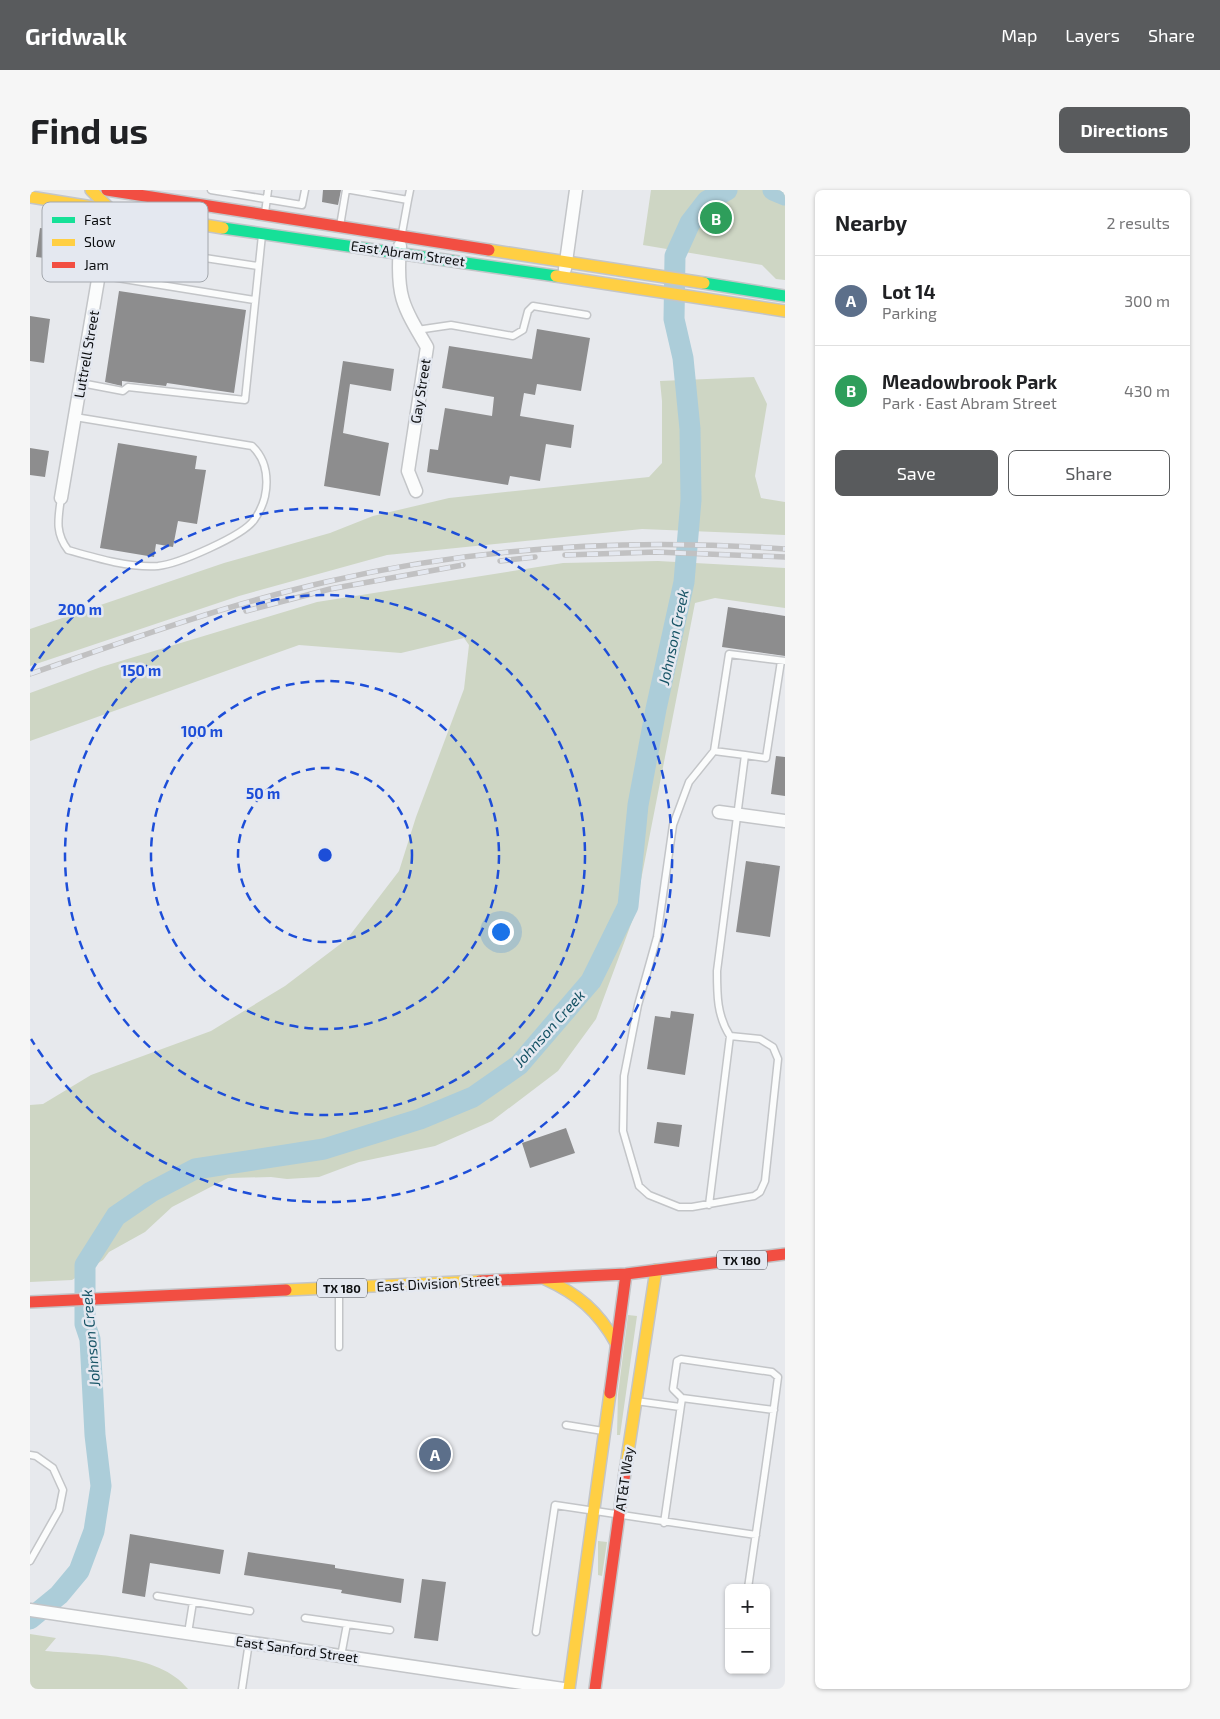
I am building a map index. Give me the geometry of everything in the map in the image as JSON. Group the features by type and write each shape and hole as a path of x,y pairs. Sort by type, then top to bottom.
{"main road":[{"path":"91,190 103,202"},
{"name":"East Abram Street","path":"108,190 183,202"},
{"name":"East Abram Street","path":"30,197 63,202"},
{"name":"East Abram Street","path":"208,206 785,296"},
{"path":"262,234 265,215"},
{"name":"East Abram Street","path":"208,225 564,276 785,311"},
{"name":"East Division Street","path":"30,1302 626,1274 785,1254"},
{"name":"AT&T Way","path":"595,1689 635,1401 656,1270"},
{"name":"AT&T Way","path":"569,1689 626,1274"},
{"path":"544,1278 563,1286 593,1307 616,1343"}],"street":[{"path":"564,276 576,190"},
{"name":"Gay Street","path":"401,237 397,276 404,309 427,347 408,471 416,490"},
{"name":"Luttrell Street","path":"62,498 98,282"},
{"path":"719,812 785,821"},
{"name":"East Sanford Street","path":"30,1610 563,1689"}],"lane":[{"path":"210,190 302,205 304,190"},
{"path":"265,215 268,190"},
{"path":"340,226 346,190"},
{"path":"350,190 408,200"},
{"path":"401,237 410,190"},
{"path":"81,383 123,391 128,388 241,401 247,398 254,300 262,234"},
{"path":"208,258 258,266"},
{"path":"143,282 254,300"},
{"path":"417,330 451,325 514,336 523,330 528,311 533,306 586,315"},
{"path":"62,498 57,528 60,540 68,550 139,566 159,566 181,560 244,529 254,520 266,488 266,465 252,446 75,417"},
{"path":"714,751 766,758 783,661 729,654 714,751 689,782 673,825 657,937 638,1005 624,1076 623,1131 639,1186 649,1195 679,1207 709,1205 754,1196 760,1192 765,1181 778,1060 773,1047 760,1039 730,1036"},
{"path":"709,1205 730,1036 716,1004 717,971 745,755"},
{"path":"339,1288 339,1347"},
{"path":"749,1584 774,1410 778,1377 774,1372 681,1359 677,1361 673,1389 682,1398 774,1410"},
{"path":"664,1523 682,1398"},
{"path":"635,1401 680,1407"},
{"path":"566,1425 604,1431"},
{"path":"30,1455 36,1456 53,1468 63,1490 60,1510 30,1561"},
{"path":"536,1632 555,1506 756,1535"},
{"path":"157,1596 250,1611"},
{"path":"188,1633 193,1602"},
{"path":"305,1618 390,1630"},
{"path":"341,1656 346,1624"},
{"path":"243,1689 249,1642"}],"green space":[{"path":"651,190 785,190 785,280 776,279 762,265 643,245"},
{"path":"754,377 767,404 755,476 761,498 785,502 785,535 642,529 387,555 239,596 30,666 30,629 224,563 330,533 373,516 449,498 649,477 662,463 662,401 660,381"},
{"path":"658,561 785,568 785,608 715,598 695,603 634,916 596,1019 558,1071 492,1121 435,1146 359,1162 319,1177 287,1179 271,1177 228,1178 172,1207 145,1232 109,1252 103,1260 72,1280 30,1282 30,1105 43,1104 91,1075 211,1031 285,986 347,939 399,871 416,817 464,689 469,645 464,638 401,653 299,645 30,741 30,693 101,667 317,602 563,563"},
{"path":"628,1315 637,1316 620,1435 617,1435 618,1394"},
{"path":"598,1541 607,1542 602,1576 598,1575"},
{"path":"30,1634 56,1638 45,1651 101,1655 141,1662 159,1668 175,1677 188,1689 30,1689"}],"building":[{"path":"323,190 341,190 338,205 322,202"},
{"path":"40,228 42,228 42,258 36,257"},
{"path":"119,291 246,310 234,393 167,383 166,386 122,381 122,386 105,382"},
{"path":"30,316 50,319 44,363 30,361"},
{"path":"537,329 590,338 581,391 537,384 535,395 524,393 520,416 574,425 571,448 546,444 540,481 510,476 508,485 427,472 430,449 438,450 445,408 492,416 494,397 442,388 449,346 532,359"},
{"path":"343,361 394,369 391,391 350,384 343,433 389,443 380,496 324,486"},
{"path":"118,443 197,456 195,469 206,470 197,524 178,521 173,547 156,544 154,557 100,548"},
{"path":"30,448 49,451 45,477 30,475"},
{"path":"728,607 785,616 785,656 722,647"},
{"path":"776,756 785,757 785,796 771,794"},
{"path":"746,861 780,866 770,937 736,932"},
{"path":"671,1011 694,1014 685,1075 647,1069 655,1016 670,1018"},
{"path":"657,1122 682,1125 679,1147 654,1143"},
{"path":"566,1128 575,1153 530,1168 522,1143"},
{"path":"130,1534 224,1550 220,1574 150,1563 145,1597 122,1593"},
{"path":"248,1552 335,1565 335,1568 404,1579 401,1603 341,1593 342,1590 244,1575"},
{"path":"422,1579 446,1582 438,1641 414,1638"}],"waterway":[{"name":"Johnson Creek","path":"30,1619 59,1595 79,1571 94,1531 101,1486 95,1435 90,1339 85,1324 85,1265 116,1216 151,1192 195,1169 324,1149 420,1119 473,1097 519,1065 591,981 628,906 638,805 656,709 684,582 691,500 690,429 683,358 674,319 675,256 690,223 707,201 727,190"},
{"name":"Johnson Creek","path":"773,190 785,195"}],"railway":[{"path":"30,674 251,601 383,570 497,553 554,548 670,545 785,549"},
{"path":"565,555 656,552 785,557"},
{"path":"500,561 535,557"},
{"path":"246,611 330,589 463,565"}],"traffic: fast":[{"path":"223,228 556,276"},
{"path":"704,283 785,296"}],"traffic: slow":[{"path":"91,190 103,202"},
{"path":"30,197 61,202"},
{"path":"208,226 223,228"},
{"path":"489,250 704,283"},
{"path":"556,276 785,311"},
{"path":"625,1472 656,1270"},
{"path":"545,1279 577,1297 586,1305 602,1322 616,1343"},
{"path":"286,1290 480,1281"},
{"path":"569,1689 610,1393"}],"traffic: jam":[{"path":"107,190 183,202"},
{"path":"208,206 489,250"},
{"path":"480,1281 626,1274 785,1254"},
{"path":"610,1393 626,1274"},
{"path":"30,1302 286,1290"},
{"path":"595,1689 625,1472"}],"place":[{"name":"Meadowbrook Park","path":"716,218"},
{"name":"Lot 14","path":"435,1454"}]}
